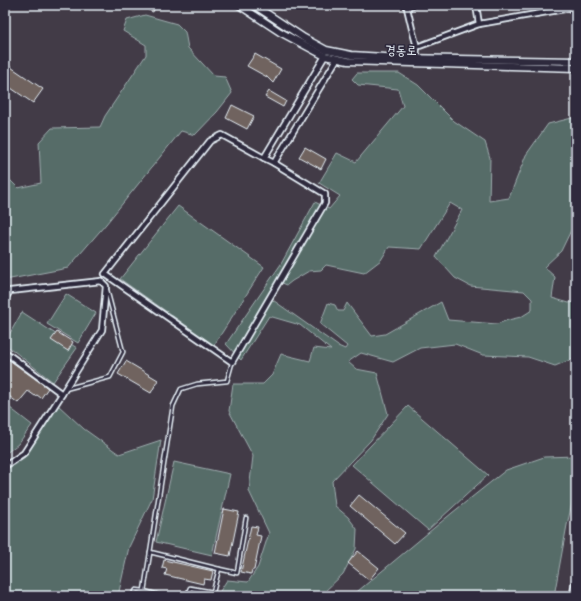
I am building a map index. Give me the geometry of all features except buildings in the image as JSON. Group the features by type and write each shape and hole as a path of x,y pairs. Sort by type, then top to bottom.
{"street":[{"name":"경동로","path":"239,5 280,32 325,56 337,59 368,63 576,68"},
{"name":"경동로","path":"254,5 304,38 326,50 351,55 368,57 576,61"},
{"path":"476,5 479,24"},
{"path":"407,6 417,47 416,58"},
{"path":"417,47 479,24 576,7"},
{"path":"264,158 325,56"},
{"path":"274,163 337,59"},
{"path":"101,281 105,274 210,141 222,135 274,163 325,194 325,203 232,362 105,274"},
{"path":"5,466 24,453 102,330 106,286 101,281"},
{"path":"5,299 10,291 101,281"},
{"path":"5,352 63,392"},
{"path":"573,596 576,580"}],"lane":[{"path":"407,6 418,5"},
{"path":"63,392 110,377 123,352 106,286"},
{"path":"144,591 173,406 181,389 197,384 227,381 232,362"},
{"path":"150,552 237,573 246,518"},
{"path":"187,596 190,588 213,592 219,569"},
{"path":"133,596 136,590 162,596"}],"green space":[{"path":"145,15 177,24 185,32 188,48 214,76 225,77 232,93 217,112 195,135 181,131 106,224 68,268 5,280 5,175 18,188 41,183 39,142 52,128 100,127 105,116 146,55 146,45 123,31 127,20"},
{"path":"357,73 399,73 418,85 454,121 485,142 490,158 489,201 509,198 526,155 548,124 576,117 576,220 561,251 544,267 555,277 552,298 569,303 576,301 576,356 575,358 555,366 528,357 483,355 455,344 420,348 393,362 361,353 348,362 356,369 377,373 388,414 371,440 332,481 335,506 348,517 357,529 356,549 343,574 322,594 325,596 217,596 227,580 248,582 258,567 269,533 249,491 253,456 229,411 233,384 263,384 272,375 281,354 310,361 314,348 331,350 300,325 269,316 241,360 226,344 281,264 315,202 329,209 340,196 319,183 337,153 356,162 403,106 398,89 358,85 352,79","holes":["450,203 462,210 436,257 455,278 470,286 524,291 532,299 532,310 521,317 497,324 448,320 441,302 385,334 372,336 347,303 343,311 338,311 335,305 328,303 320,324 347,346 345,349 338,346 270,298 280,282 287,285 309,271 321,270 326,265 364,273 381,260 389,247 421,249"]},
{"path":"178,206 264,267 214,345 120,279"},
{"path":"66,294 96,313 78,343 47,324"},
{"path":"22,312 77,348 53,382 5,344"},
{"path":"5,404 32,425 18,444 5,454"},
{"path":"58,405 84,429 119,454 161,440 152,499 129,547 118,596 5,596 5,471 25,457"},
{"path":"408,406 488,475 428,530 352,465"},
{"path":"576,456 576,486 554,596 352,596 506,470 544,457"},
{"path":"174,462 230,474 212,555 156,542"}]}
